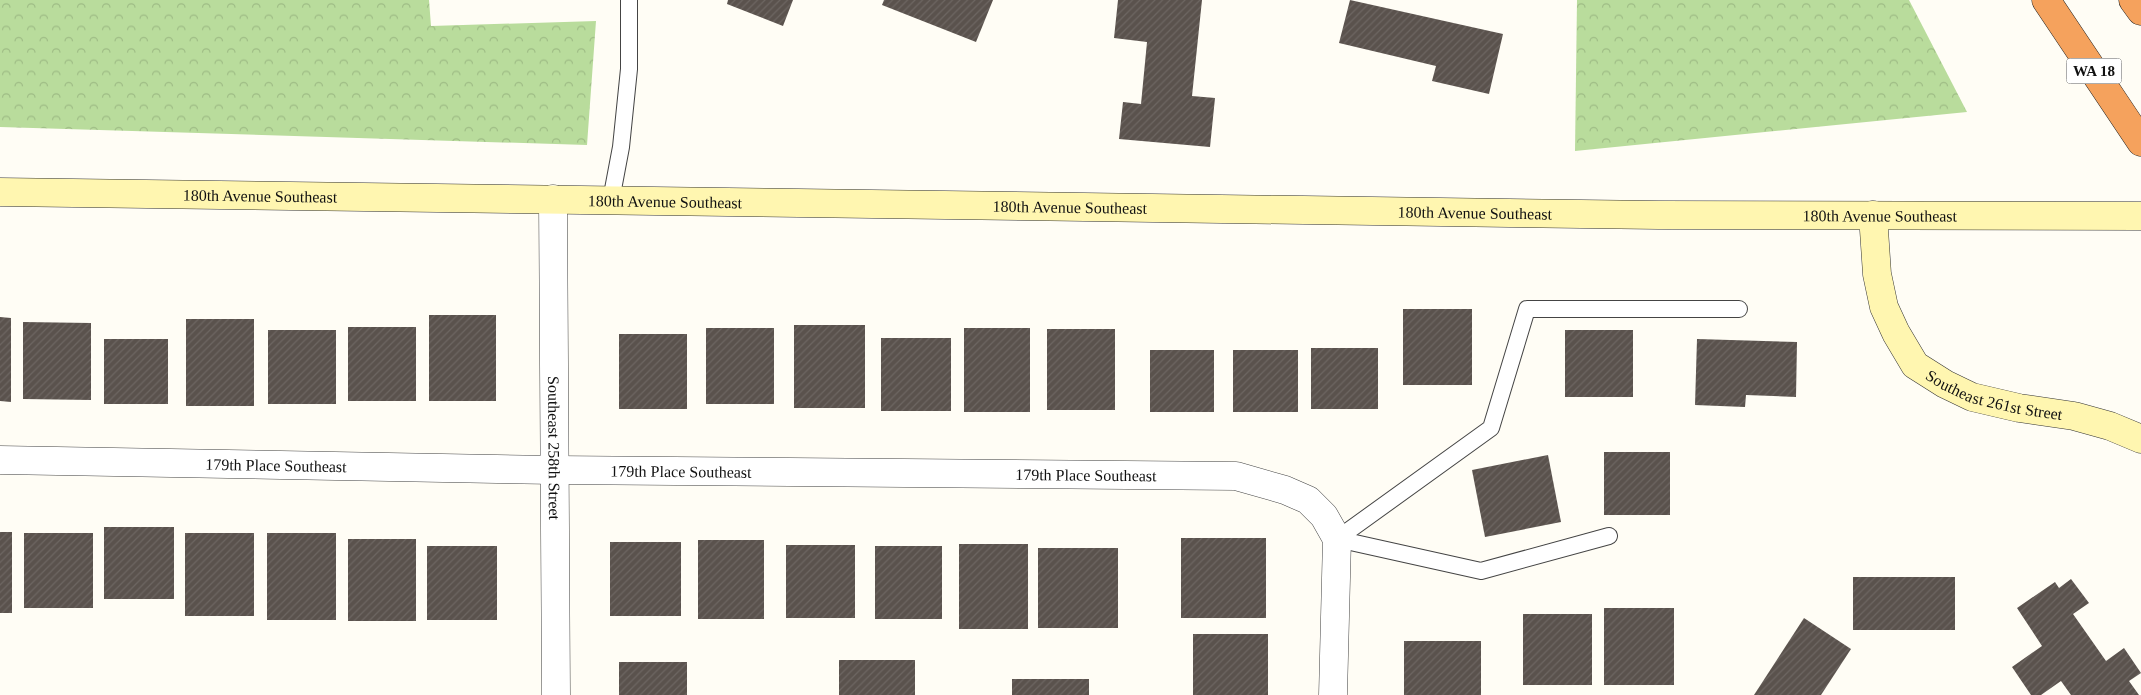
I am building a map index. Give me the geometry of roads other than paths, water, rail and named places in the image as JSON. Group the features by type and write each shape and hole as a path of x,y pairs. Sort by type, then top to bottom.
{"highway":[{"name":"WA 18","path":"2046,0 2141,142"},
{"path":"2133,0 2141,11"}],"street":[{"name":"180th Avenue Southeast","path":"0,192 1658,215 2141,216"},
{"name":"Southeast 258th Street","path":"553,199 556,695"},
{"name":"Southeast 261st Street","path":"1873,215 1877,274 1884,308 1896,333 1915,364 1945,384 1972,397 2019,408 2074,416 2110,426 2141,440"},
{"name":"179th Place Southeast","path":"0,460 554,470 1236,476 1285,490 1308,500 1324,516 1337,540"},
{"path":"1334,695 1337,540"}],"lane":[{"path":"611,200 621,147 630,69 629,0"},
{"path":"1337,540 1491,428 1527,309 1739,309"},
{"path":"1337,540 1481,571 1609,536"}]}
